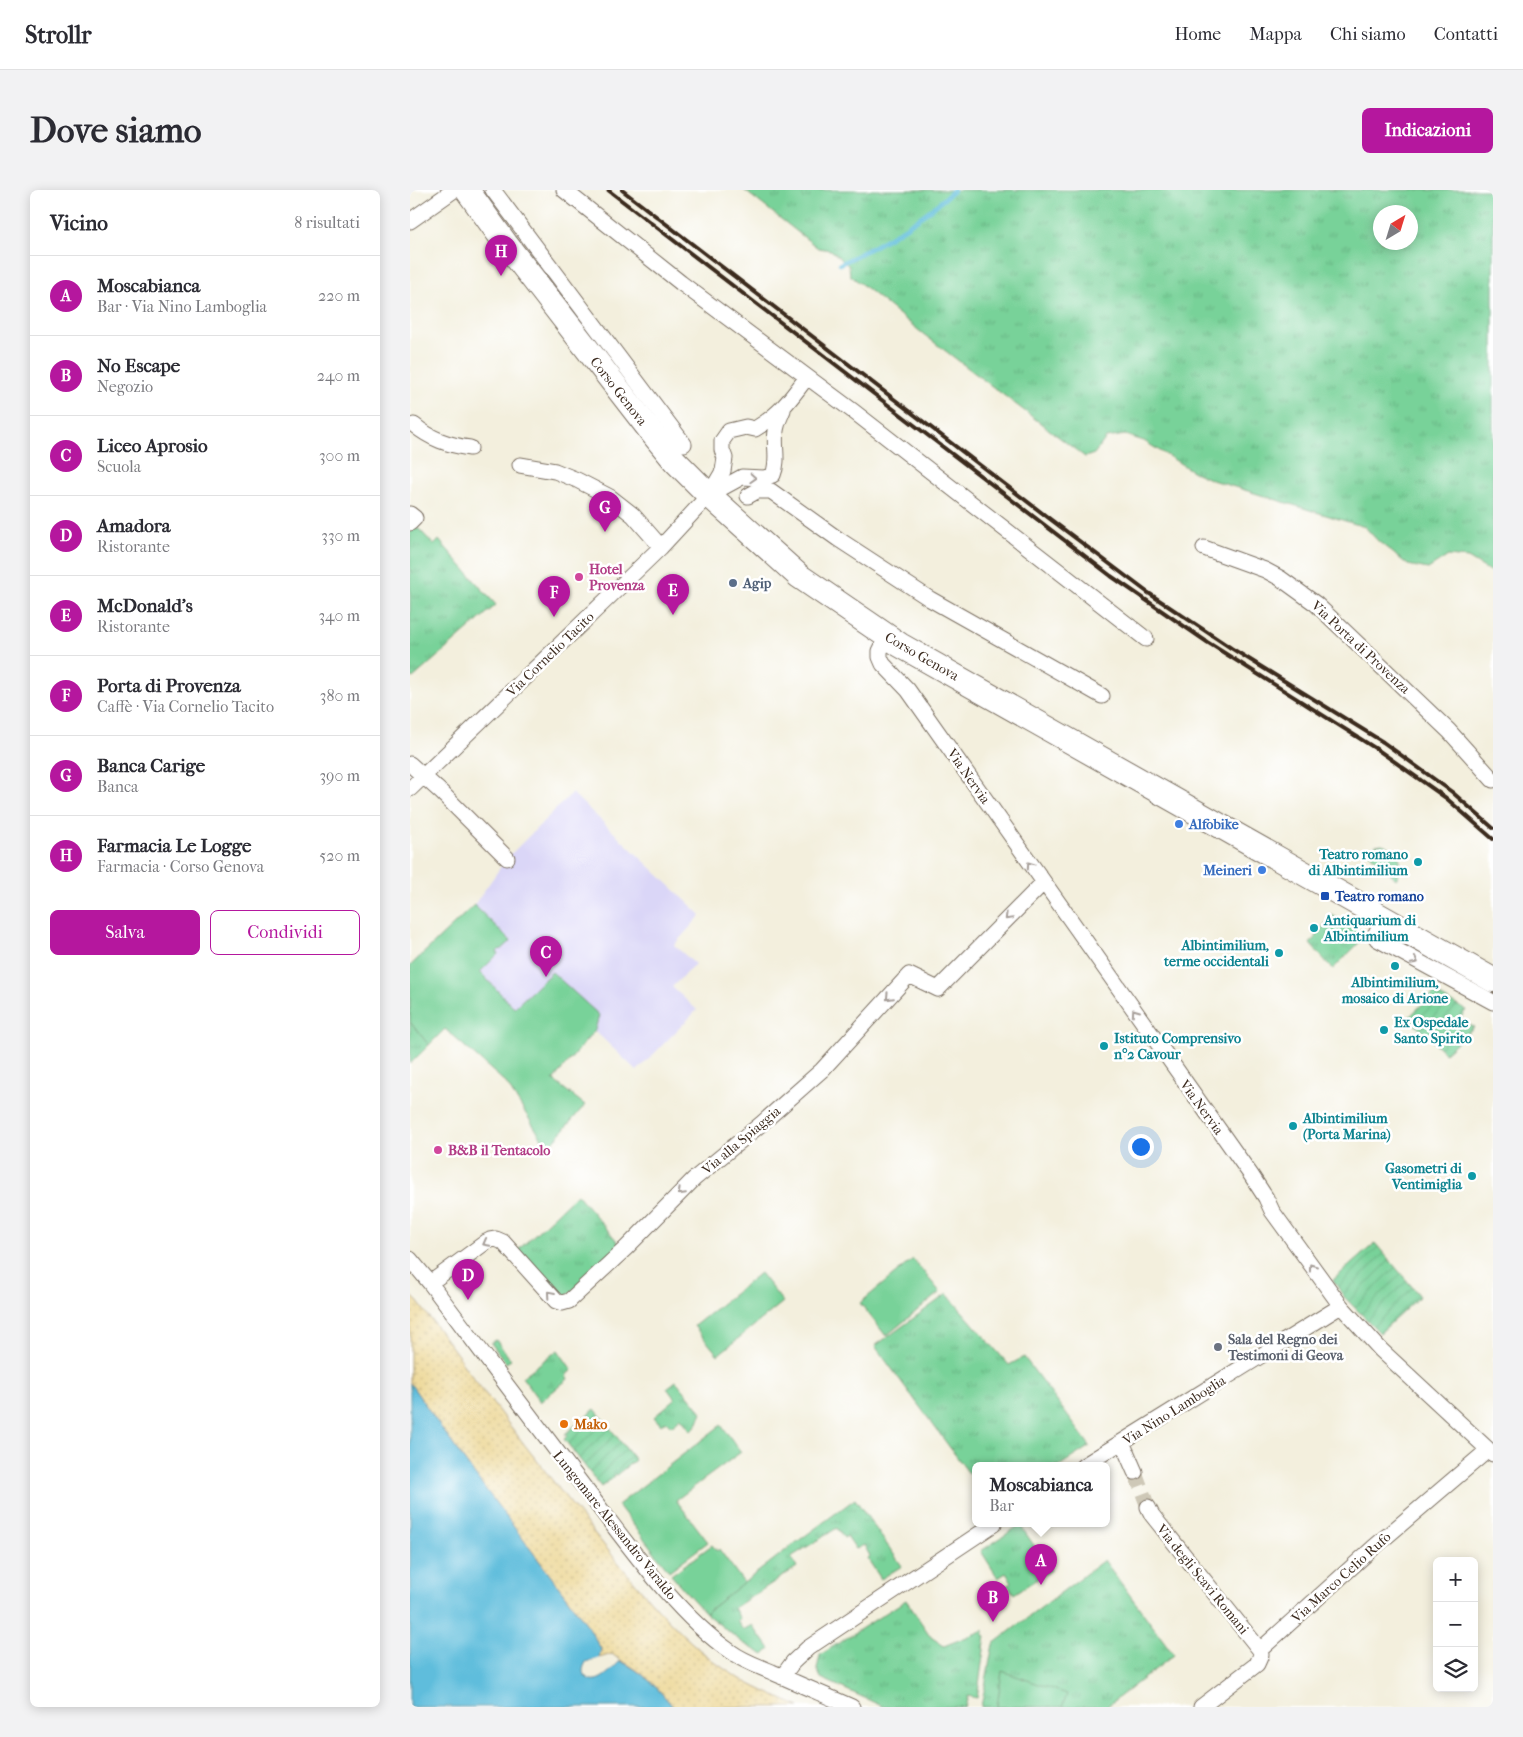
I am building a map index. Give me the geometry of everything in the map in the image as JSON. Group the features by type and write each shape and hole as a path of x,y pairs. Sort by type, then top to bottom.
{"main road":[{"name":"Corso Genova","path":"467,190 506,244 675,460 709,495 799,576 887,637 1493,980"}],"street":[{"path":"410,221 454,190"},
{"path":"493,190 684,444"},
{"path":"564,190 681,283 853,411 1146,639"},
{"path":"709,495 723,471 725,458 722,450 722,441 729,431 746,427 755,429 769,421 784,407 807,377"},
{"path":"709,495 742,477 764,478 773,475 777,465 776,426 784,407"},
{"path":"411,425 425,434 448,444 470,448"},
{"path":"520,465 556,471 610,497 633,515 661,547"},
{"path":"748,496 757,491 771,491 838,539 930,599 1102,696"},
{"name":"Via Cornelio Tacito","path":"410,789 661,547 709,495"},
{"path":"410,514 414,518 410,523"},
{"name":"Via Porta di Provenza","path":"1204,548 1265,570 1280,578 1316,604 1449,731 1493,780"},
{"name":"Via Nervia","path":"887,637 880,651 883,664 908,690 1245,1167 1266,1198 1272,1211 1341,1306 1381,1350 1490,1452"},
{"path":"410,764 507,858"},
{"name":"Via alla Spiaggia","path":"430,1283 486,1242 496,1239 503,1242 556,1301 562,1304 569,1301 626,1248 694,1179 822,1070 909,975 938,989 1043,883"},
{"path":"1383,918 1376,929 1375,935 1377,939 1493,1002"},
{"name":"Lungomare Alessandro Varaldo","path":"410,1260 430,1283 537,1427 658,1582 684,1611 722,1646 742,1659 852,1707"},
{"name":"Via Nino Lamboglia","path":"1090,1462 1341,1306"},
{"path":"1122,1442 1135,1472"},
{"name":"Via Marco Celio Rufo","path":"1201,1707 1257,1664 1261,1655 1260,1650 1373,1548 1490,1452"},
{"name":"Via degli Scavi Romani","path":"1148,1507 1152,1516 1260,1650"},
{"path":"782,1677 793,1662 808,1648 990,1527"}],"shaded area":[{"path":"572,793 701,915 674,945 695,964 672,987 697,1010 637,1071 595,1031 553,1080 585,1105 548,1148 506,1083 445,1029 439,1035 410,1022 410,966 474,905 507,858"}],"green space":[{"path":"744,190 1493,190 1493,573 1468,558 1448,556 1428,569 1408,565 1378,541 1365,527 1212,480 1194,472 1144,441 1125,435 1106,438 1094,454 1085,457 922,333 850,275 849,266 831,250 818,248"},
{"path":"413,529 419,529 434,545 439,540 496,605 413,678 410,676 410,532"},
{"path":"1382,844 1393,849 1399,858 1400,868 1396,879 1366,850"},
{"path":"474,905 511,941 497,952 498,954 480,972 514,1008 552,972 599,1015 595,1030 553,1080 585,1105 548,1148 506,1083 445,1029 429,1045 410,1022 410,966"},
{"path":"1332,915 1362,932 1361,941 1333,969 1310,944"},
{"path":"1434,993 1466,1010 1459,1020 1474,1027 1445,1053 1408,1018"},
{"path":"410,998 439,1035 410,1064"},
{"path":"577,1194 623,1248 563,1299 516,1252"},
{"path":"1375,1243 1420,1296 1380,1333 1344,1297 1333,1280"},
{"path":"913,1259 940,1292 886,1336 860,1303"},
{"path":"760,1273 783,1302 718,1355 694,1326"},
{"path":"947,1294 1009,1365 1024,1357 1090,1446 1065,1462 972,1462 972,1478 875,1346"},
{"path":"496,1340 511,1360 506,1363 491,1343"},
{"path":"558,1350 572,1370 566,1375 568,1379 540,1402 522,1377"},
{"path":"676,1381 702,1412 698,1423 691,1431 681,1418 671,1426 666,1421 661,1425 654,1417 675,1399 667,1388"},
{"path":"595,1409 635,1460 601,1487 564,1439 567,1436 565,1434"},
{"path":"721,1425 741,1452 676,1500 708,1542 669,1571 618,1505"},
{"path":"855,1499 902,1566 881,1579 867,1558 870,1556 864,1545 856,1549 847,1536 844,1538 837,1528 791,1557 797,1567 734,1608 740,1619 737,1621 743,1630 752,1625 770,1649 764,1655 743,1643 705,1613 786,1550"},
{"path":"1017,1527 1021,1527 1051,1570 1014,1594 1008,1585 1012,1582 1006,1573 998,1578 981,1551"},
{"path":"712,1545 717,1551 719,1549 744,1583 705,1613 671,1575"},
{"path":"1104,1560 1174,1655 1106,1707 981,1707 993,1644"},
{"path":"906,1600 931,1637 944,1646 984,1630 983,1635 986,1636 977,1698 968,1696 965,1707 884,1707 821,1678 817,1669 820,1655"},
{"path":"1002,1671 1067,1694 1062,1707 997,1707"}],"sand":[{"path":"410,1295 417,1301 460,1358 461,1362 581,1517 640,1589 669,1620 700,1650 726,1670 757,1688 800,1707 673,1707 649,1680 629,1665 612,1654 599,1658 601,1649 588,1626 466,1463 410,1383"}],"water":[{"path":"410,1383 466,1463 588,1626 601,1649 599,1658 586,1662 583,1670 584,1675 590,1680 600,1679 620,1661 649,1681 673,1707 410,1707"}],"waterway":[{"path":"840,264 900,231 928,212 954,190"}],"tunnel":[{"path":"1135,1472 1148,1507"}],"railway":[{"path":"608,190 1111,576 1207,642 1378,750 1446,798 1493,839"},
{"path":"622,190 1147,592 1231,648 1383,742 1452,792 1493,828"}],"place":[{"name":"Farmacia Le Logge","path":"501,276"},
{"name":"Banca Carige","path":"605,532"},
{"name":"Hotel Provenza","path":"579,577"},
{"name":"Agip","path":"733,583"},
{"name":"McDonald's","path":"673,615"},
{"name":"Porta di Provenza","path":"554,617"},
{"name":"Alfobike","path":"1179,824"},
{"name":"Teatro romano di Albintimilium","path":"1418,862"},
{"name":"Meineri","path":"1262,870"},
{"name":"Teatro romano","path":"1325,896"},
{"name":"Antiquarium di Albintimilium","path":"1314,928"},
{"name":"Albintimilium, terme occidentali","path":"1279,953"},
{"name":"Albintimilium, mosaico di Arione","path":"1395,966"},
{"name":"Liceo Aprosio","path":"546,977"},
{"name":"Ex Ospedale Santo Spirito","path":"1384,1030"},
{"name":"Istituto Comprensivo n°2 Cavour","path":"1104,1046"},
{"name":"Albintimilium (Porta Marina)","path":"1293,1126"},
{"name":"B&B il Tentacolo","path":"438,1150"},
{"name":"Gasometri di Ventimiglia","path":"1472,1176"},
{"name":"Amadora","path":"468,1300"},
{"name":"Sala del Regno dei Testimoni di Geova","path":"1218,1347"},
{"name":"Mako","path":"564,1424"},
{"name":"Moscabianca","path":"1041,1585"},
{"name":"No Escape","path":"993,1622"}]}
